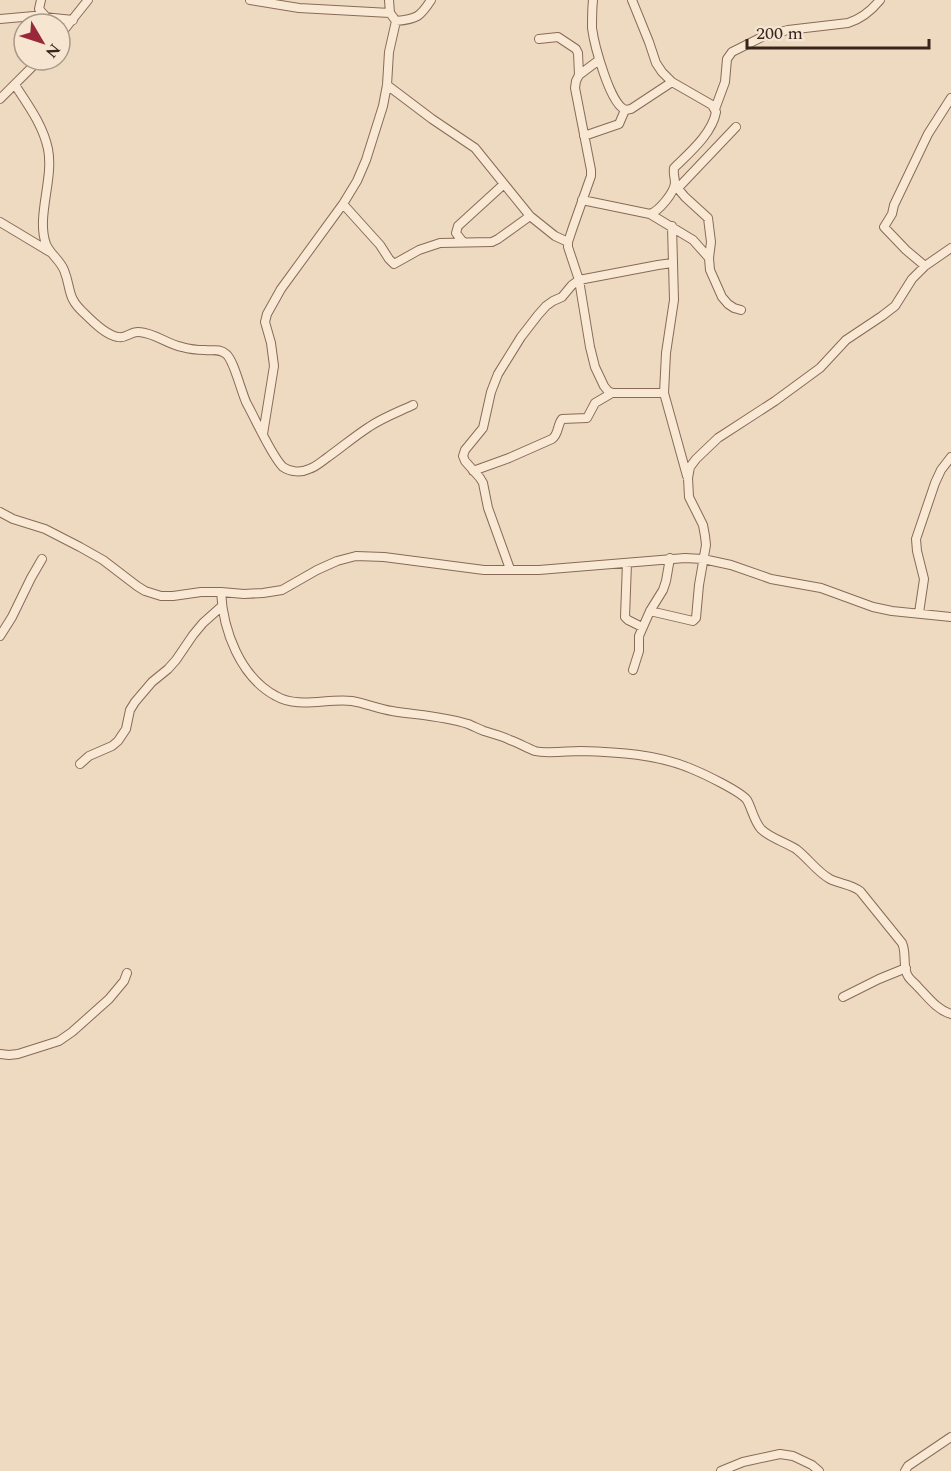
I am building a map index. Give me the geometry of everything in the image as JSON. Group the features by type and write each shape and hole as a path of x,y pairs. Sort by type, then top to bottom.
{"street":[{"path":"72,20 88,0"},
{"path":"250,0 299,8 390,13"},
{"path":"263,434 274,366 265,322 267,314 281,289 343,204 366,160 383,106 387,85 389,52 396,21 390,13 389,0"},
{"path":"396,21 412,20 419,16 431,0"},
{"path":"592,0 592,30 600,60 612,94 626,110"},
{"path":"632,0 650,42 656,63 662,72 672,82 715,109"},
{"path":"741,310 728,304 722,297 710,270 709,220 676,186 674,168 701,140 715,118 715,109 725,82 727,59 732,52 764,36 788,30 856,21 870,12 880,0"},
{"path":"538,39 558,37 576,49 579,75"},
{"path":"600,60 579,75 576,81 575,88 591,177 568,247 579,280 595,368 604,386 612,393"},
{"path":"0,99 27,72"},
{"path":"584,136 619,124 626,110 672,82"},
{"path":"15,85 36,117 49,150 50,168 44,216 46,243 63,269 69,293 75,305 108,333 122,338 135,332 142,332 171,344 222,351 229,356 245,400 276,458 284,467 294,472 309,470 369,427 413,405"},
{"path":"387,85 475,148 530,216 555,236 568,242"},
{"path":"925,266 884,227 892,214 927,134 951,98"},
{"path":"650,214 658,210 676,186 736,127"},
{"path":"463,242 456,233 458,226 504,184"},
{"path":"582,200 650,214 693,240 709,258"},
{"path":"343,204 394,264 419,250 440,243 492,242 530,216"},
{"path":"0,222 51,252"},
{"path":"650,611 695,620 706,545 702,525 689,497 688,478 664,393 666,353 674,300 672,226"},
{"path":"688,478 690,467 696,459 718,438 820,368 846,340 895,306 912,279 925,266 951,248"},
{"path":"510,569 488,508 483,483 463,458 464,453 483,428 491,392 502,366 538,315 550,303 562,297 579,280 672,263"},
{"path":"473,471 510,458 552,439 557,434 562,419 587,418 595,403 612,393 664,393"},
{"path":"919,614 924,579 916,539 935,483 941,470 951,458"},
{"path":"0,512 13,519 45,529 81,547 103,560 137,586 160,596 221,592 253,594 282,590 317,570 356,556 384,557 484,570 539,570 670,558 703,559 731,565 771,579 821,588 873,607 892,611 951,617"},
{"path":"633,670 638,656 638,641 642,627 663,590 670,558"},
{"path":"0,636 42,559"},
{"path":"627,563 625,617 642,627"},
{"path":"221,592 226,625 243,667 265,689 284,700 352,701 389,711 428,715 467,724 535,751 633,753 693,769 734,789 747,801 760,828 798,850 820,872 832,880 851,885 860,891 902,943 905,949 908,977 936,1005 951,1014"},
{"path":"80,765 89,756 118,741 126,729 130,710 135,702 152,682 176,660 193,634 222,606"},
{"path":"843,997 879,978 906,968"},
{"path":"0,1054 18,1054 59,1041 109,999 124,981 127,973"},
{"path":"905,1471 908,1466 951,1437"},
{"path":"721,1471 743,1462 780,1454 793,1456 819,1471"}]}
